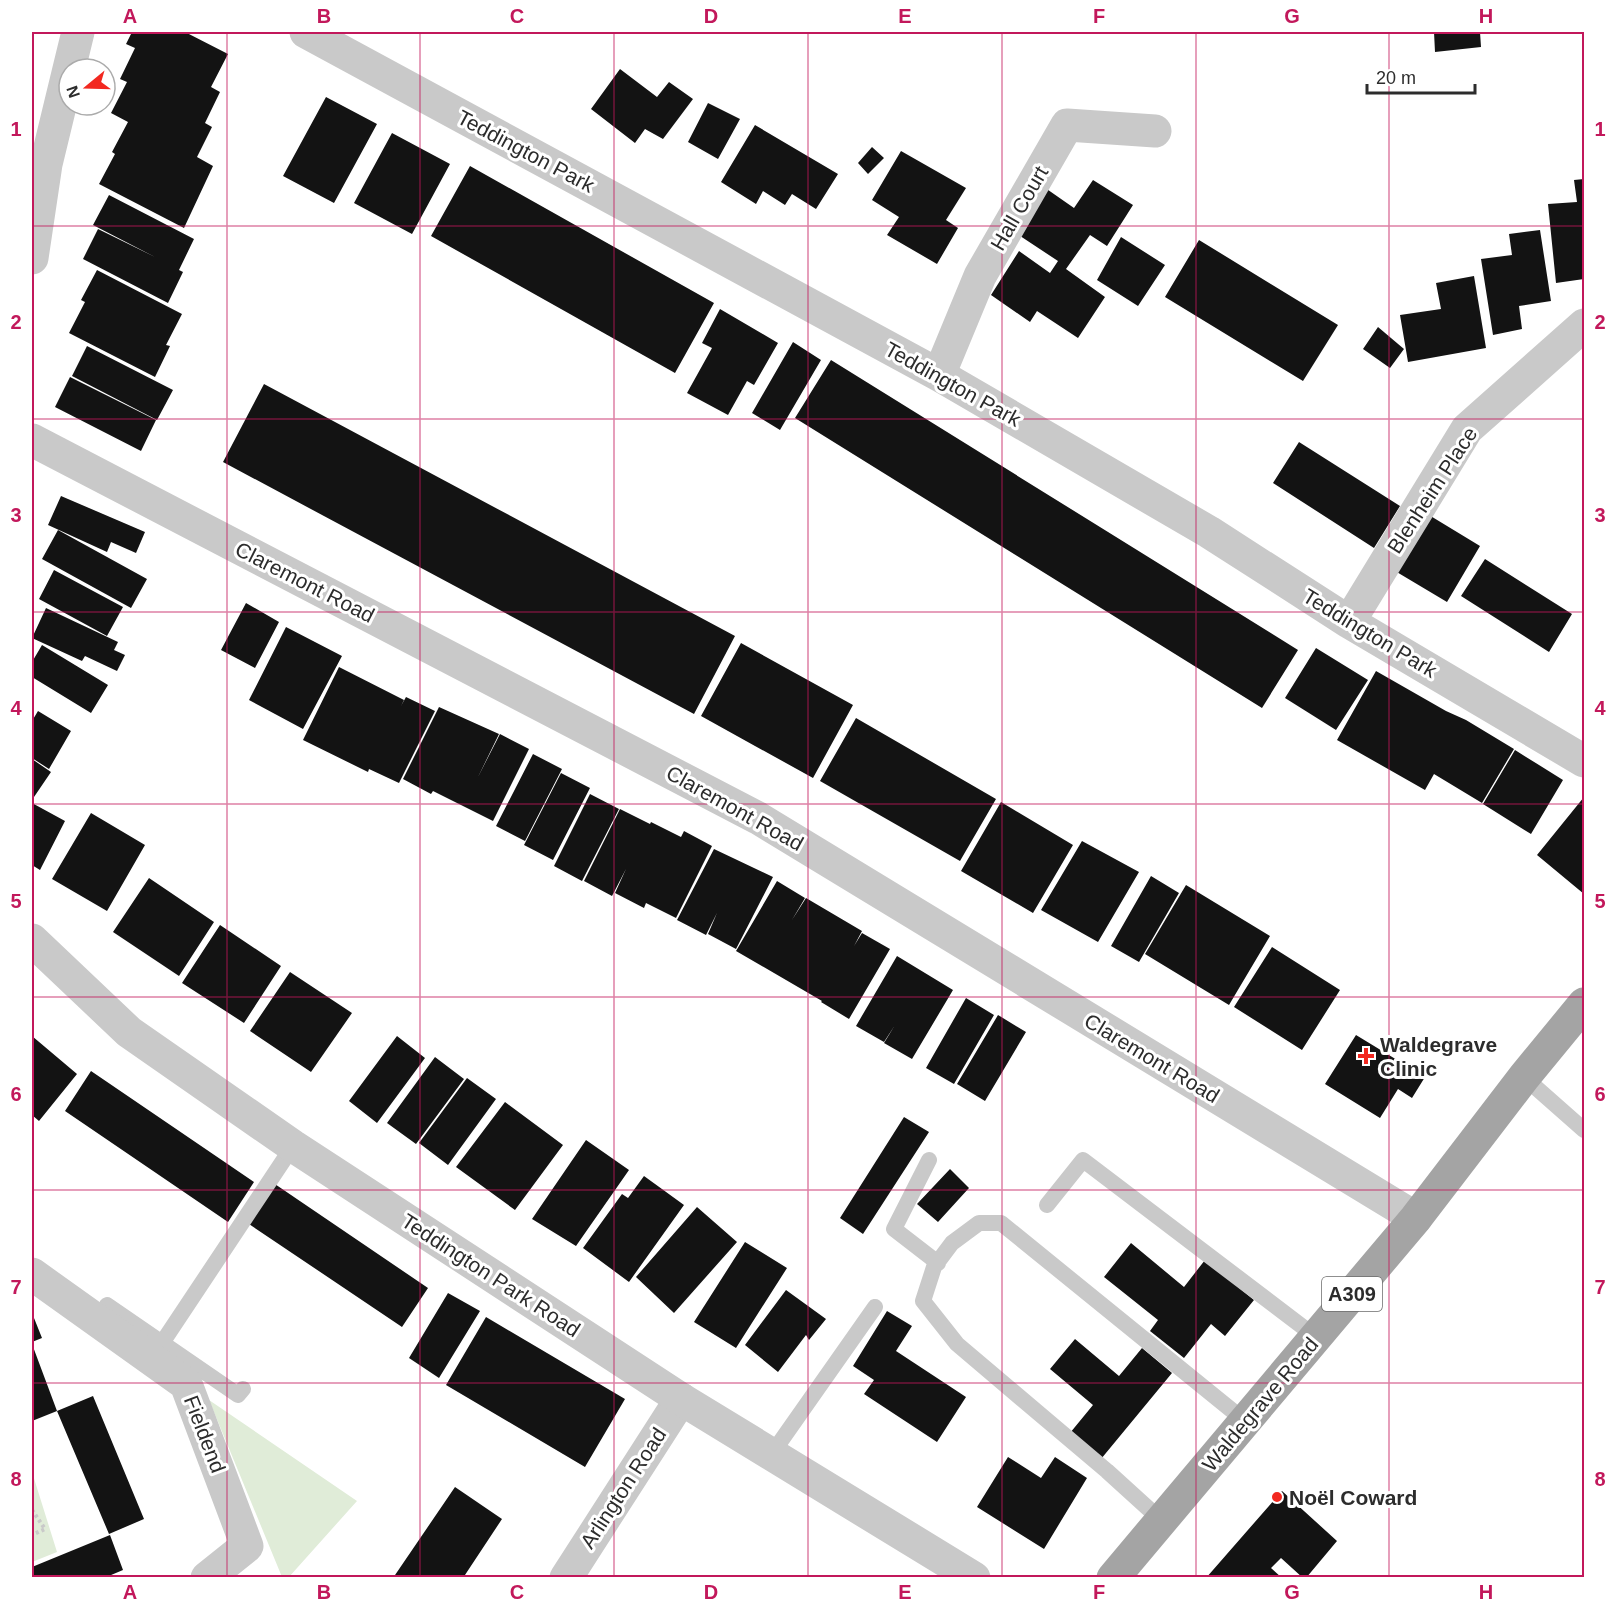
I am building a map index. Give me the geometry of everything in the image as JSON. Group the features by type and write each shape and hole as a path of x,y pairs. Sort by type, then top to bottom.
{"main road":[{"name":"Waldegrave Road","path":"1113,1578 1416,1218 1524,1077 1584,1004"}],"street":[{"path":"72,57 78,32"},
{"name":"Teddington Park","path":"306,32 939,375 1209,532 1349,622 1584,760"},
{"path":"32,258 46,164 57,117"},
{"name":"Hall Court","path":"939,375 980,276 1067,125 1155,131"},
{"name":"Blenheim Place","path":"1349,622 1467,429 1584,325"},
{"name":"Claremont Road","path":"32,440 758,818 1416,1218"},
{"name":"Teddington Park Road","path":"32,940 129,1032 294,1146 681,1399 974,1578"},
{"name":"Fieldend","path":"32,1274 186,1384 247,1546 207,1578"},
{"name":"Arlington Road","path":"566,1578 681,1399"}],"lane":[{"path":"1524,1077 1584,1130"},
{"path":"162,1343 294,1146"},
{"path":"928,1160 894,1229 938,1263"},
{"path":"1047,1204 1083,1160 1316,1337"},
{"path":"1162,1521 1107,1471 957,1344 923,1301 934,1267 952,1243 979,1223 1001,1223 1245,1421"},
{"path":"107,1305 238,1395 243,1389"},
{"path":"771,1455 875,1307"}],"path":[{"path":"32,1510 45,1529 32,1535"}],"green space":[{"path":"209,1400 357,1501 289,1577 282,1577"},
{"path":"32,1472 57,1552 32,1562"}],"building":[{"path":"132,32 185,32 228,54 211,87 220,92 205,123 212,127 197,157 213,166 184,228 99,184 128,122 117,116 117,101 127,82 120,79 135,48 126,44"},
{"path":"1434,32 1480,32 1481,47 1435,52"},
{"path":"620,69 657,97 669,82 693,99 663,139 645,129 635,143 591,109"},
{"path":"326,97 377,124 334,203 283,176"},
{"path":"708,103 740,119 718,159 688,142"},
{"path":"755,125 838,174 816,209 792,194 785,205 763,191 756,204 721,182"},
{"path":"392,133 450,164 412,234 354,203"},
{"path":"872,147 884,158 868,174 858,163"},
{"path":"901,151 966,188 946,220 958,228 937,264 887,235 899,217 872,200"},
{"path":"470,166 714,303 675,373 431,236"},
{"path":"1584,179 1584,279 1556,283 1548,204 1577,202 1574,180"},
{"path":"1093,180 1133,205 1107,246 1090,235 1066,269 1105,297 1078,338 1037,311 1030,322 991,295 1019,251 1050,273 1058,261 1011,230 1041,185 1074,208"},
{"path":"109,195 194,239 179,270 183,272 168,303 83,259 98,229 155,257 93,225"},
{"path":"1540,230 1551,301 1519,306 1522,329 1493,335 1481,259 1512,255 1509,234"},
{"path":"1121,237 1165,265 1138,306 1097,280"},
{"path":"1199,240 1338,325 1303,381 1165,297"},
{"path":"97,270 182,314 166,345 170,346 155,377 69,333 85,302 81,300"},
{"path":"1474,276 1486,348 1408,362 1400,315 1441,309 1436,283"},
{"path":"720,309 778,343 754,385 747,381 728,415 687,393 712,348 702,343"},
{"path":"1378,327 1404,349 1390,368 1363,349"},
{"path":"793,342 821,360 780,430 752,413"},
{"path":"87,346 173,390 157,420 72,376"},
{"path":"831,360 1298,650 1262,708 795,418"},
{"path":"70,377 156,420 141,451 55,407"},
{"path":"264,384 735,636 694,714 223,462"},
{"path":"1299,442 1400,506 1374,548 1273,483"},
{"path":"61,496 145,532 136,553 111,542 107,552 48,525"},
{"path":"1424,512 1480,546 1447,602 1390,568"},
{"path":"58,530 147,579 131,608 42,559"},
{"path":"1485,559 1572,614 1549,652 1461,596"},
{"path":"54,570 123,607 107,636 39,599"},
{"path":"246,603 279,622 255,668 221,650"},
{"path":"46,608 118,642 114,650 125,655 117,671 85,656 82,661 32,638"},
{"path":"286,627 342,656 303,729 249,700"},
{"path":"741,643 853,705 813,778 701,716"},
{"path":"42,645 108,685 91,713 32,677 32,662"},
{"path":"1316,648 1368,680 1336,730 1285,698"},
{"path":"339,667 404,700 401,706 406,697 435,711 399,783 369,769 368,772 303,740"},
{"path":"1376,671 1514,749 1482,803 1434,774 1425,790 1337,740"},
{"path":"439,707 499,734 478,777 500,734 529,749 493,821 433,791 431,794 403,779"},
{"path":"38,711 71,731 49,769 32,758 32,721"},
{"path":"856,718 996,799 960,861 820,781"},
{"path":"1515,750 1563,780 1531,834 1483,804"},
{"path":"533,754 562,769 525,841 496,826"},
{"path":"32,759 51,772 34,797 32,794"},
{"path":"561,773 590,788 553,860 524,845"},
{"path":"590,794 619,809 582,881 554,866"},
{"path":"1584,797 1584,894 1537,855"},
{"path":"1001,802 1073,845 1033,913 961,871"},
{"path":"32,803 65,821 40,870 32,865"},
{"path":"620,809 681,837 684,831 712,846 676,918 646,903 644,908 615,893 626,869 612,896 584,881"},
{"path":"91,813 145,845 107,911 52,879"},
{"path":"1082,841 1139,872 1098,942 1041,910"},
{"path":"714,849 773,877 736,949 708,934 717,913 706,935 677,920"},
{"path":"1151,876 1179,893 1139,962 1111,946"},
{"path":"149,878 214,922 179,976 113,932"},
{"path":"777,881 805,898 792,920 806,898 862,931 854,946 862,933 890,949 849,1019 736,951"},
{"path":"1186,885 1270,936 1229,1005 1145,954"},
{"path":"220,925 281,966 244,1023 182,983"},
{"path":"1272,947 1340,990 1302,1050 1234,1007"},
{"path":"897,956 953,990 912,1059 884,1043 895,1025 884,1042 856,1026"},
{"path":"290,972 352,1013 311,1072 250,1031"},
{"path":"966,998 994,1015 954,1084 926,1068"},
{"path":"998,1015 1026,1032 985,1101 957,1084"},
{"name":"Waldegrave Clinic","path":"1356,1035 1425,1077 1412,1098 1398,1089 1380,1118 1325,1084"},
{"path":"32,1036 77,1074 39,1121 32,1115"},
{"path":"397,1036 425,1058 377,1123 349,1101"},
{"path":"435,1057 464,1079 416,1144 387,1123"},
{"path":"91,1071 254,1182 228,1222 65,1111"},
{"path":"467,1078 496,1099 448,1165 419,1143"},
{"path":"505,1102 563,1145 515,1210 456,1167"},
{"path":"904,1117 929,1132 863,1234 840,1218"},
{"path":"586,1140 629,1170 576,1246 532,1219"},
{"path":"950,1169 969,1188 938,1222 917,1204"},
{"path":"644,1176 684,1205 629,1282 583,1248 622,1194 628,1198"},
{"path":"266,1178 428,1288 402,1327 240,1218"},
{"path":"697,1207 737,1242 674,1313 636,1277"},
{"path":"745,1242 787,1268 736,1348 694,1322"},
{"path":"1131,1243 1184,1287 1205,1260 1254,1300 1225,1336 1211,1324 1184,1358 1150,1331 1158,1320 1104,1277"},
{"path":"786,1290 826,1319 809,1340 806,1335 778,1372 745,1345"},
{"path":"448,1293 480,1311 439,1378 409,1358"},
{"path":"887,1311 912,1326 896,1351 966,1397 937,1442 864,1394 874,1380 853,1366"},
{"path":"32,1313 42,1338 32,1342"},
{"path":"486,1317 625,1399 585,1467 446,1385"},
{"path":"1075,1339 1119,1376 1142,1348 1172,1373 1101,1459 1070,1433 1093,1405 1050,1369"},
{"path":"32,1344 57,1411 32,1421"},
{"path":"93,1396 144,1519 109,1534 57,1411"},
{"path":"1008,1457 1041,1478 1055,1457 1087,1478 1044,1549 977,1507"},
{"path":"455,1487 502,1519 463,1578 393,1578"},
{"path":"1282,1491 1337,1541 1306,1578 1303,1578 1281,1558 1271,1568 1282,1578 1206,1578"},
{"path":"110,1535 123,1570 104,1578 32,1578 32,1567"}],"place":[{"name":"Waldegrave Clinic","path":"1366,1056"},
{"name":"Noël Coward","path":"1277,1497"}]}
